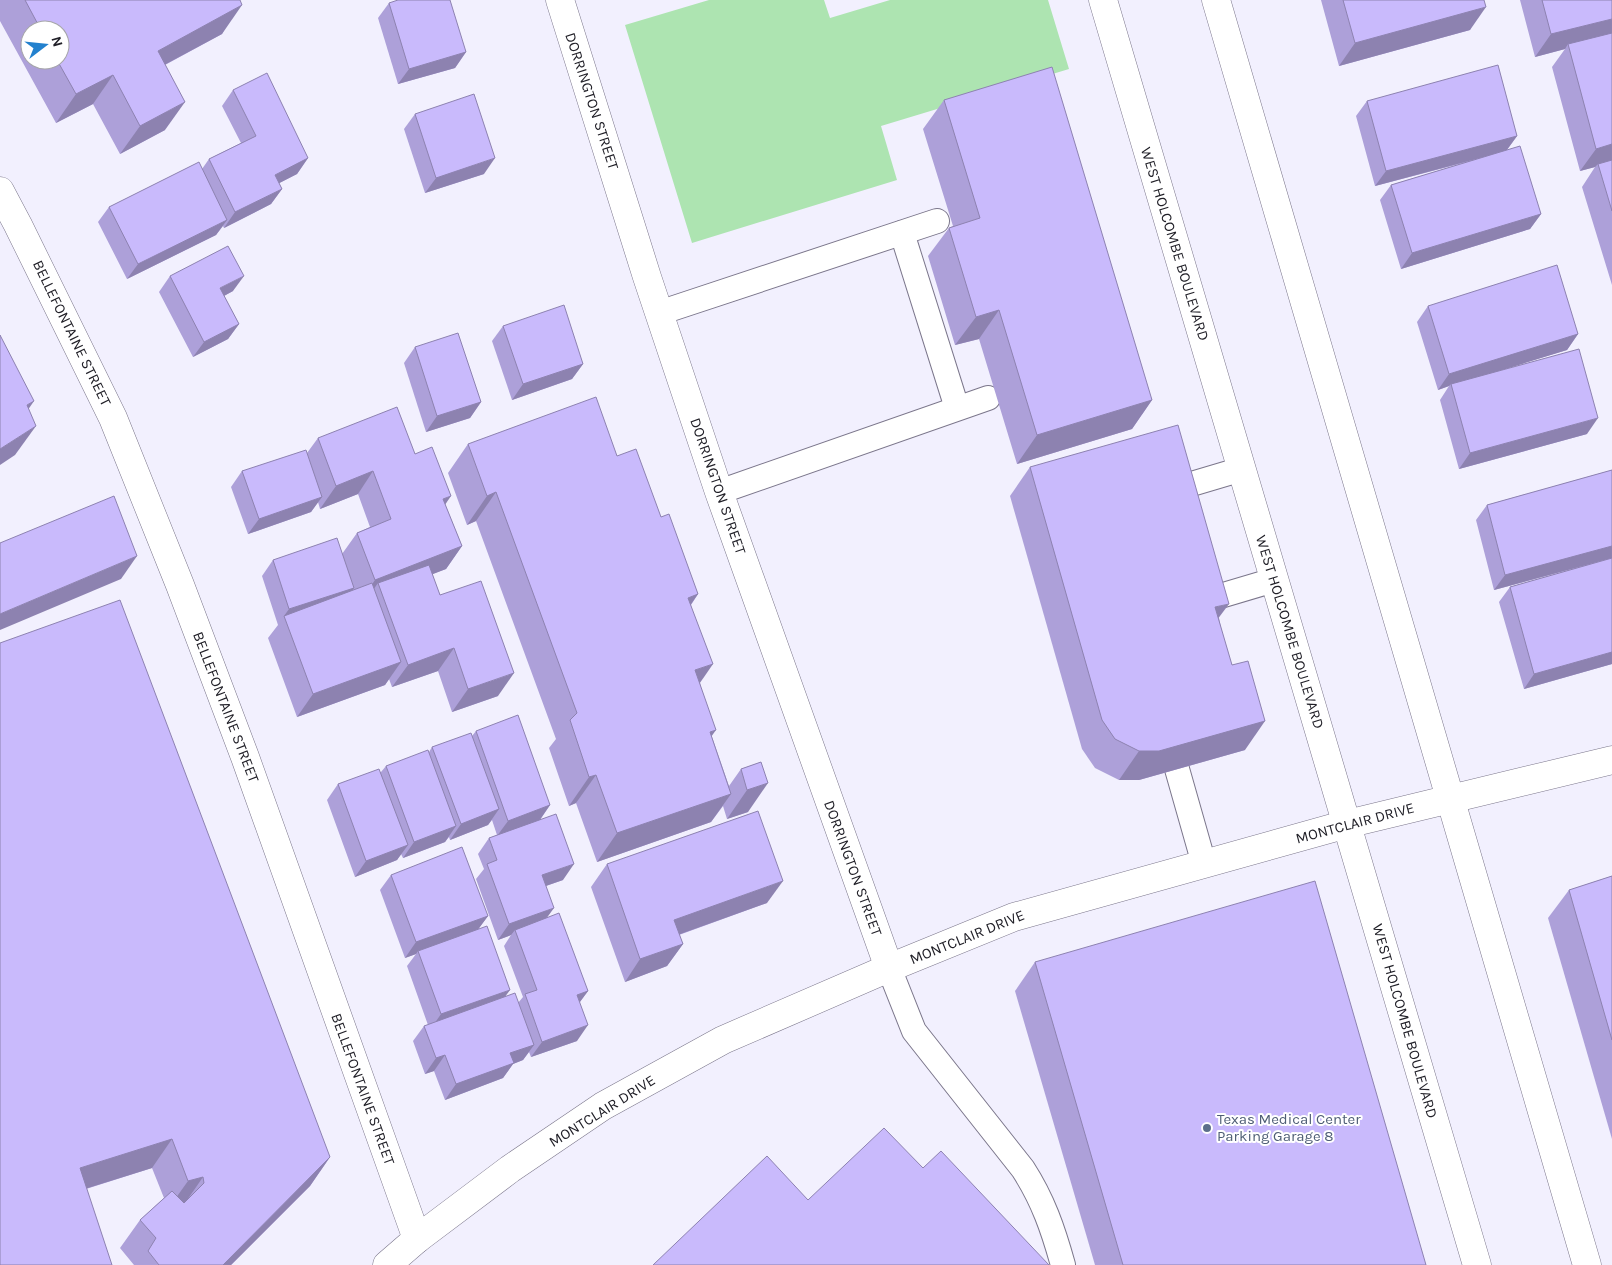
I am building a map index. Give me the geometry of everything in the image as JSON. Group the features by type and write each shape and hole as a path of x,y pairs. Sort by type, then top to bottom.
{"street":[{"name":"DORRINGTON STREET","path":"560,0 659,313 719,492 889,968"},
{"name":"WEST HOLCOMBE BOULEVARD","path":"1103,0 1477,1265"},
{"path":"1216,0 1587,1265"},
{"name":"BELLEFONTAINE STREET","path":"0,191 113,418 173,567 245,756 416,1239"},
{"name":"MONTCLAIR DRIVE","path":"387,1265 416,1239 510,1169 603,1106 723,1040 889,968 1014,917 1347,824 1612,760"}],"lane":[{"path":"659,313 937,221"},
{"path":"902,233 956,408"},
{"path":"719,492 988,398"},
{"path":"1168,490 1242,469"},
{"path":"1200,602 1274,580"},
{"path":"1177,769 1204,864"},
{"path":"889,968 914,1031 1023,1169 1035,1188 1052,1225 1062,1265"}],"green space":[{"path":"709,0 824,0 830,18 890,0 1048,0 1069,69 881,126 897,180 692,243 625,25"}],"building":[{"path":"25,0 240,0 242,5 158,51 185,102 140,126 113,75 76,94 63,70 70,70 70,20 36,20"},
{"path":"398,0 450,0 466,52 409,69 389,3"},
{"path":"1343,0 1484,0 1486,7 1355,43"},
{"path":"1542,0 1612,0 1612,19 1551,34"},
{"path":"1612,33 1612,144 1596,149 1568,44"},
{"path":"1498,65 1517,136 1386,171 1367,101"},
{"path":"1052,67 1152,400 1037,435 999,310 976,317 949,228 980,218 944,100"},
{"path":"267,73 308,158 275,175 282,189 235,212 209,159 256,136 233,90"},
{"path":"474,94 495,158 436,178 415,114"},
{"path":"1520,146 1541,214 1412,253 1391,185"},
{"path":"1612,160 1612,211 1598,164"},
{"path":"199,162 227,220 138,264 109,207"},
{"path":"228,246 244,276 220,288 239,324 204,342 170,276"},
{"path":"1557,265 1578,334 1449,374 1428,306"},
{"path":"564,305 583,364 523,384 503,326"},
{"path":"458,333 481,402 437,416 415,347"},
{"path":"0,335 34,401 27,405 36,426 0,449"},
{"path":"1579,349 1598,418 1470,453 1451,384"},
{"path":"596,397 617,456 636,449 661,517 669,514 698,594 688,598 713,664 695,670 716,730 710,732 731,794 617,833 596,775 589,777 570,720 577,713 496,492 487,496 468,444"},
{"path":"397,407 415,454 432,447 451,496 443,499 462,546 375,580 357,533 391,519 373,471 336,486 318,438"},
{"path":"1178,425 1229,604 1215,607 1232,665 1248,661 1265,721 1159,751 1139,751 1115,739 1102,720 1030,467"},
{"path":"306,450 322,497 259,519 242,471"},
{"path":"1612,470 1612,546 1505,575 1487,505"},
{"path":"114,496 137,556 0,614 0,543"},
{"path":"337,538 354,588 289,609 273,560"},
{"path":"1612,558 1612,652 1534,674 1510,587"},
{"path":"429,565 440,595 481,581 514,673 468,689 454,648 408,665 378,583"},
{"path":"372,583 401,662 313,694 284,616"},
{"path":"120,600 330,1157 223,1265 159,1265 148,1251 156,1238 140,1220 172,1191 184,1203 204,1183 203,1177 188,1181 172,1139 80,1168 112,1265 0,1265 0,643"},
{"path":"518,715 550,805 508,821 476,731"},
{"path":"471,733 499,809 461,824 432,747"},
{"path":"428,750 456,826 414,842 386,766"},
{"path":"761,762 768,783 747,790 741,769"},
{"path":"379,769 408,845 366,861 338,784"},
{"path":"758,811 783,881 674,920 683,944 640,959 607,864"},
{"path":"556,814 574,864 542,875 554,908 509,924 487,864 497,860 489,838"},
{"path":"462,847 488,916 416,942 391,875"},
{"path":"1612,876 1612,1040 1569,890"},
{"name":"Texas Medical Center Parking Garage 8","path":"1315,881 1426,1265 1123,1265 1035,962"},
{"path":"559,913 588,991 577,995 588,1025 542,1042 525,994 537,990 515,930"},
{"path":"487,926 510,990 441,1014 418,951"},
{"path":"515,993 534,1045 510,1053 514,1063 456,1084 445,1055 436,1058 424,1026"},
{"path":"884,1128 923,1168 941,1151 1049,1265 653,1265 767,1156 808,1200"}],"place":[{"name":"Texas Medical Center Parking Garage 8","path":"1207,1128"}]}
